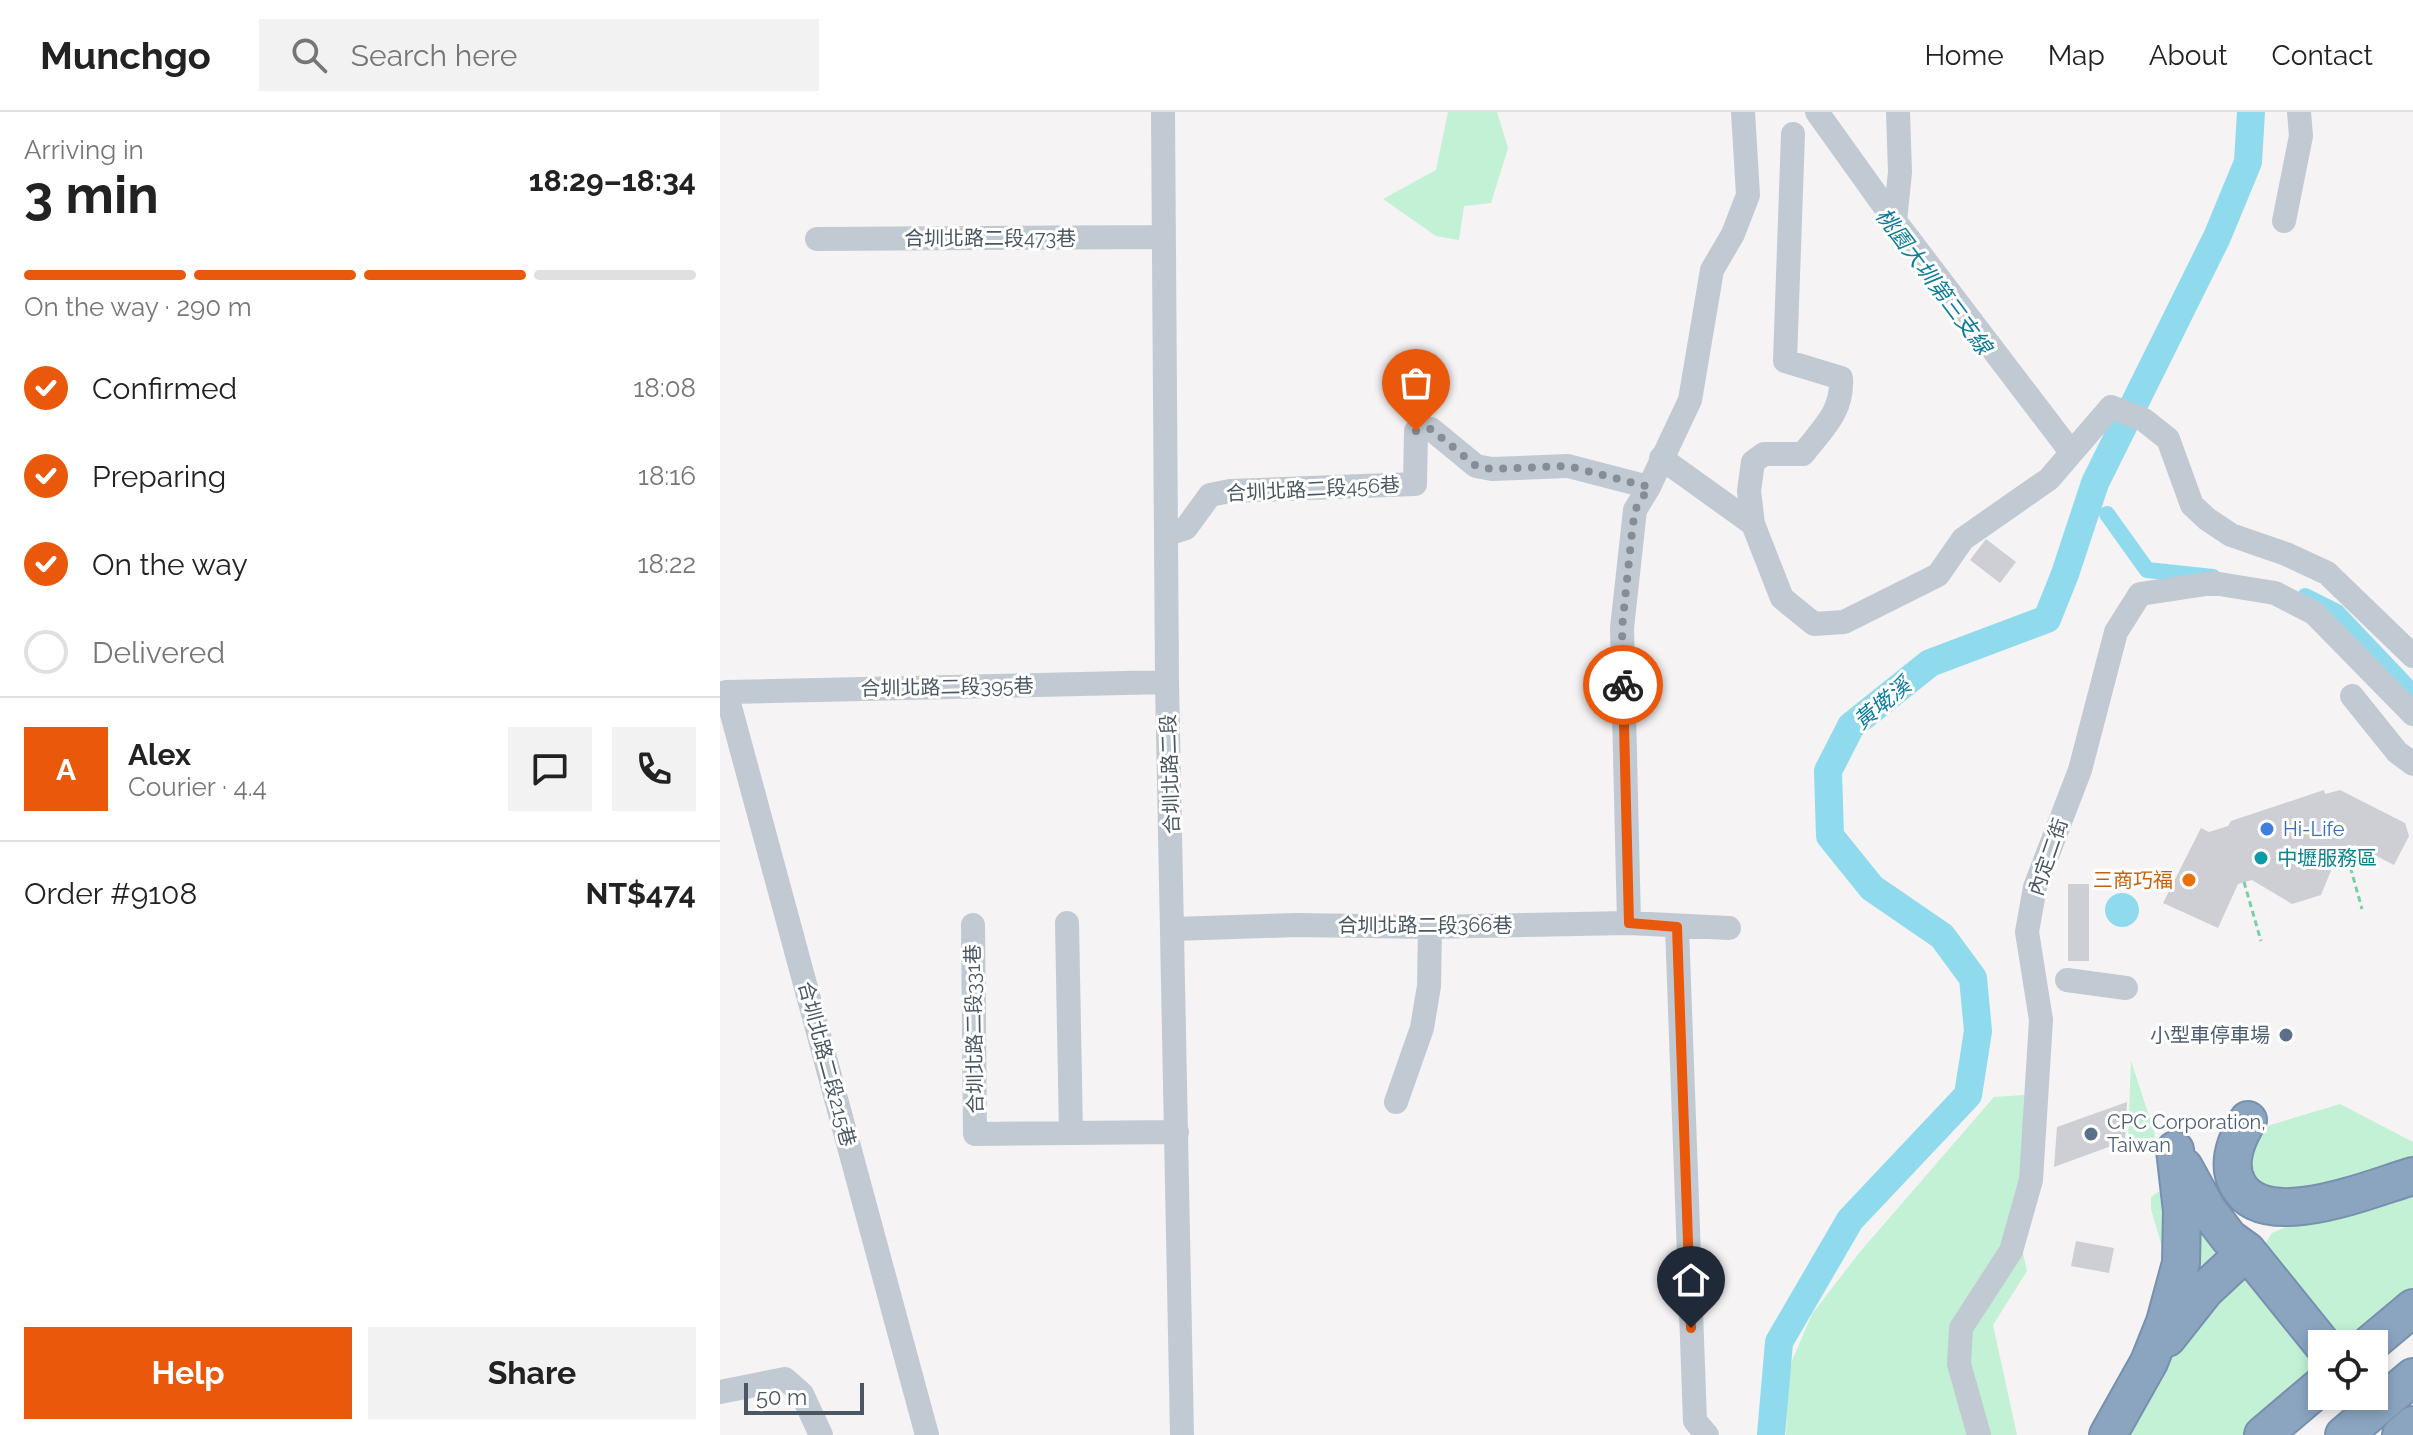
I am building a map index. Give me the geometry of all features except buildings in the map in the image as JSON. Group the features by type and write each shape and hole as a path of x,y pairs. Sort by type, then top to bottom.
{"highway":[{"path":"2247,1251 2244,1235 2225,1191 2220,1159 2228,1140 2248,1120 2235,1147 2235,1179 2240,1189 2263,1205 2283,1209 2306,1207 2413,1176"},
{"path":"2108,1435 2149,1362 2165,1322 2181,1263 2182,1211 2175,1150 2207,1209 2229,1238 2247,1251 2311,1330"},
{"path":"2149,1362 2205,1290 2247,1251"},
{"path":"2387,1330 2413,1308"},
{"path":"2344,1435 2413,1377"},
{"path":"2263,1435 2308,1397"},
{"path":"2401,1435 2413,1425"}],"street":[{"name":"合圳北路二段","path":"1163,112 1167,682 1182,1435"},
{"path":"1629,923 1622,628 1635,510 1690,400 1712,270 1733,234 1748,195 1743,112"},
{"path":"1817,112 1895,221 2071,452"},
{"path":"1895,221 1900,172 1898,112"},
{"path":"2284,221 2301,136 2299,112"},
{"path":"1793,134 1785,361 1841,378 1842,395 1836,411 1803,454 1764,454 1753,462 1749,491 1753,524 1782,598 1814,624 1844,622 1938,575 1963,539 2049,479 2111,407 2144,420 2168,439 2192,505 2207,519 2231,535 2286,554 2327,573 2413,656"},
{"name":"合圳北路二段473巷","path":"817,239 1162,237"},
{"name":"合圳北路二段456巷","path":"1167,534 1186,528 1210,495 1230,491 1415,484 1416,431 1431,429 1476,466 1492,469 1568,466 1649,487"},
{"path":"1661,458 1753,524"},
{"name":"內定二街","path":"1979,1435 1959,1364 1961,1328 2011,1251 2031,1180 2041,1020 2027,932 2035,887 2080,770 2116,632 2140,594 2213,583 2275,593 2314,613 2413,714"},
{"name":"合圳北路二段395巷","path":"723,697 1167,682"},
{"path":"2352,696 2397,752 2413,764"},
{"name":"合圳北路二段215巷","path":"723,697 927,1435"},
{"path":"1067,923 1071,1133"},
{"name":"合圳北路二段366巷","path":"1174,929 1629,923 1729,928"},
{"name":"合圳北路二段331巷","path":"973,925 975,1134 1177,1132"},
{"path":"1396,1102 1422,1028 1429,986 1430,927"},
{"path":"1677,927 1695,1421 1707,1435"},
{"path":"2067,980 2126,988"},
{"path":"720,1392 785,1379 802,1394 821,1435"}],"path":[{"path":"2345,848 2362,909"},
{"path":"2244,882 2261,941"}],"green space":[{"path":"1448,112 1497,112 1508,148 1491,203 1464,206 1459,240 1436,236 1383,199 1436,170"},
{"path":"2131,1061 2155,1134 2151,1146 2139,1152 2128,1141"},
{"path":"2024,1095 2022,1249 2027,1271 1993,1325 2017,1435 1786,1435 1789,1368 1812,1314 1859,1253 1994,1097"},
{"path":"2340,1104 2413,1142 2413,1162 2303,1196 2247,1182 2254,1130"},
{"path":"2413,1182 2413,1326 2388,1338 2388,1330 2323,1330 2261,1251 2272,1233 2323,1211"},
{"path":"2158,1192 2167,1192 2165,1257 2151,1209 2151,1197"},
{"path":"2193,1210 2222,1254 2191,1295"},
{"path":"2254,1275 2308,1345 2309,1410 2286,1435 2121,1435 2194,1313 2228,1276"}],"water":[{"path":"2122,893 2134,898 2139,910 2134,922 2122,927 2110,922 2105,910 2110,898"}],"waterway":[{"name":"黃墘溪","path":"1771,1435 1779,1342 1850,1220 1968,1095 1978,1031 1973,978 1942,936 1872,888 1830,836 1828,771 1851,726 1930,663 2047,619 2095,483 2217,237 2248,162 2251,112"},
{"name":"桃園大圳第三支線","path":"2107,514 2147,570 2213,577"},
{"name":"桃園大圳第三支線","path":"2305,596 2337,612 2413,692"}],"way so far":[{"path":"1416,431 1431,429 1476,466 1492,469 1568,466 1649,487 1635,510 1632,532 1622,628 1623,685"}],"place":[{"name":"Hi-Life","path":"2267,829"},
{"name":"中壢服務區","path":"2261,858"},
{"name":"三商巧福","path":"2189,880"},
{"name":"小型車停車場","path":"2286,1035"},
{"name":"CPC Corporation, Taiwan","path":"2091,1134"}],"route":[{"path":"1623,685 1629,923 1677,927 1691,1328"}]}
